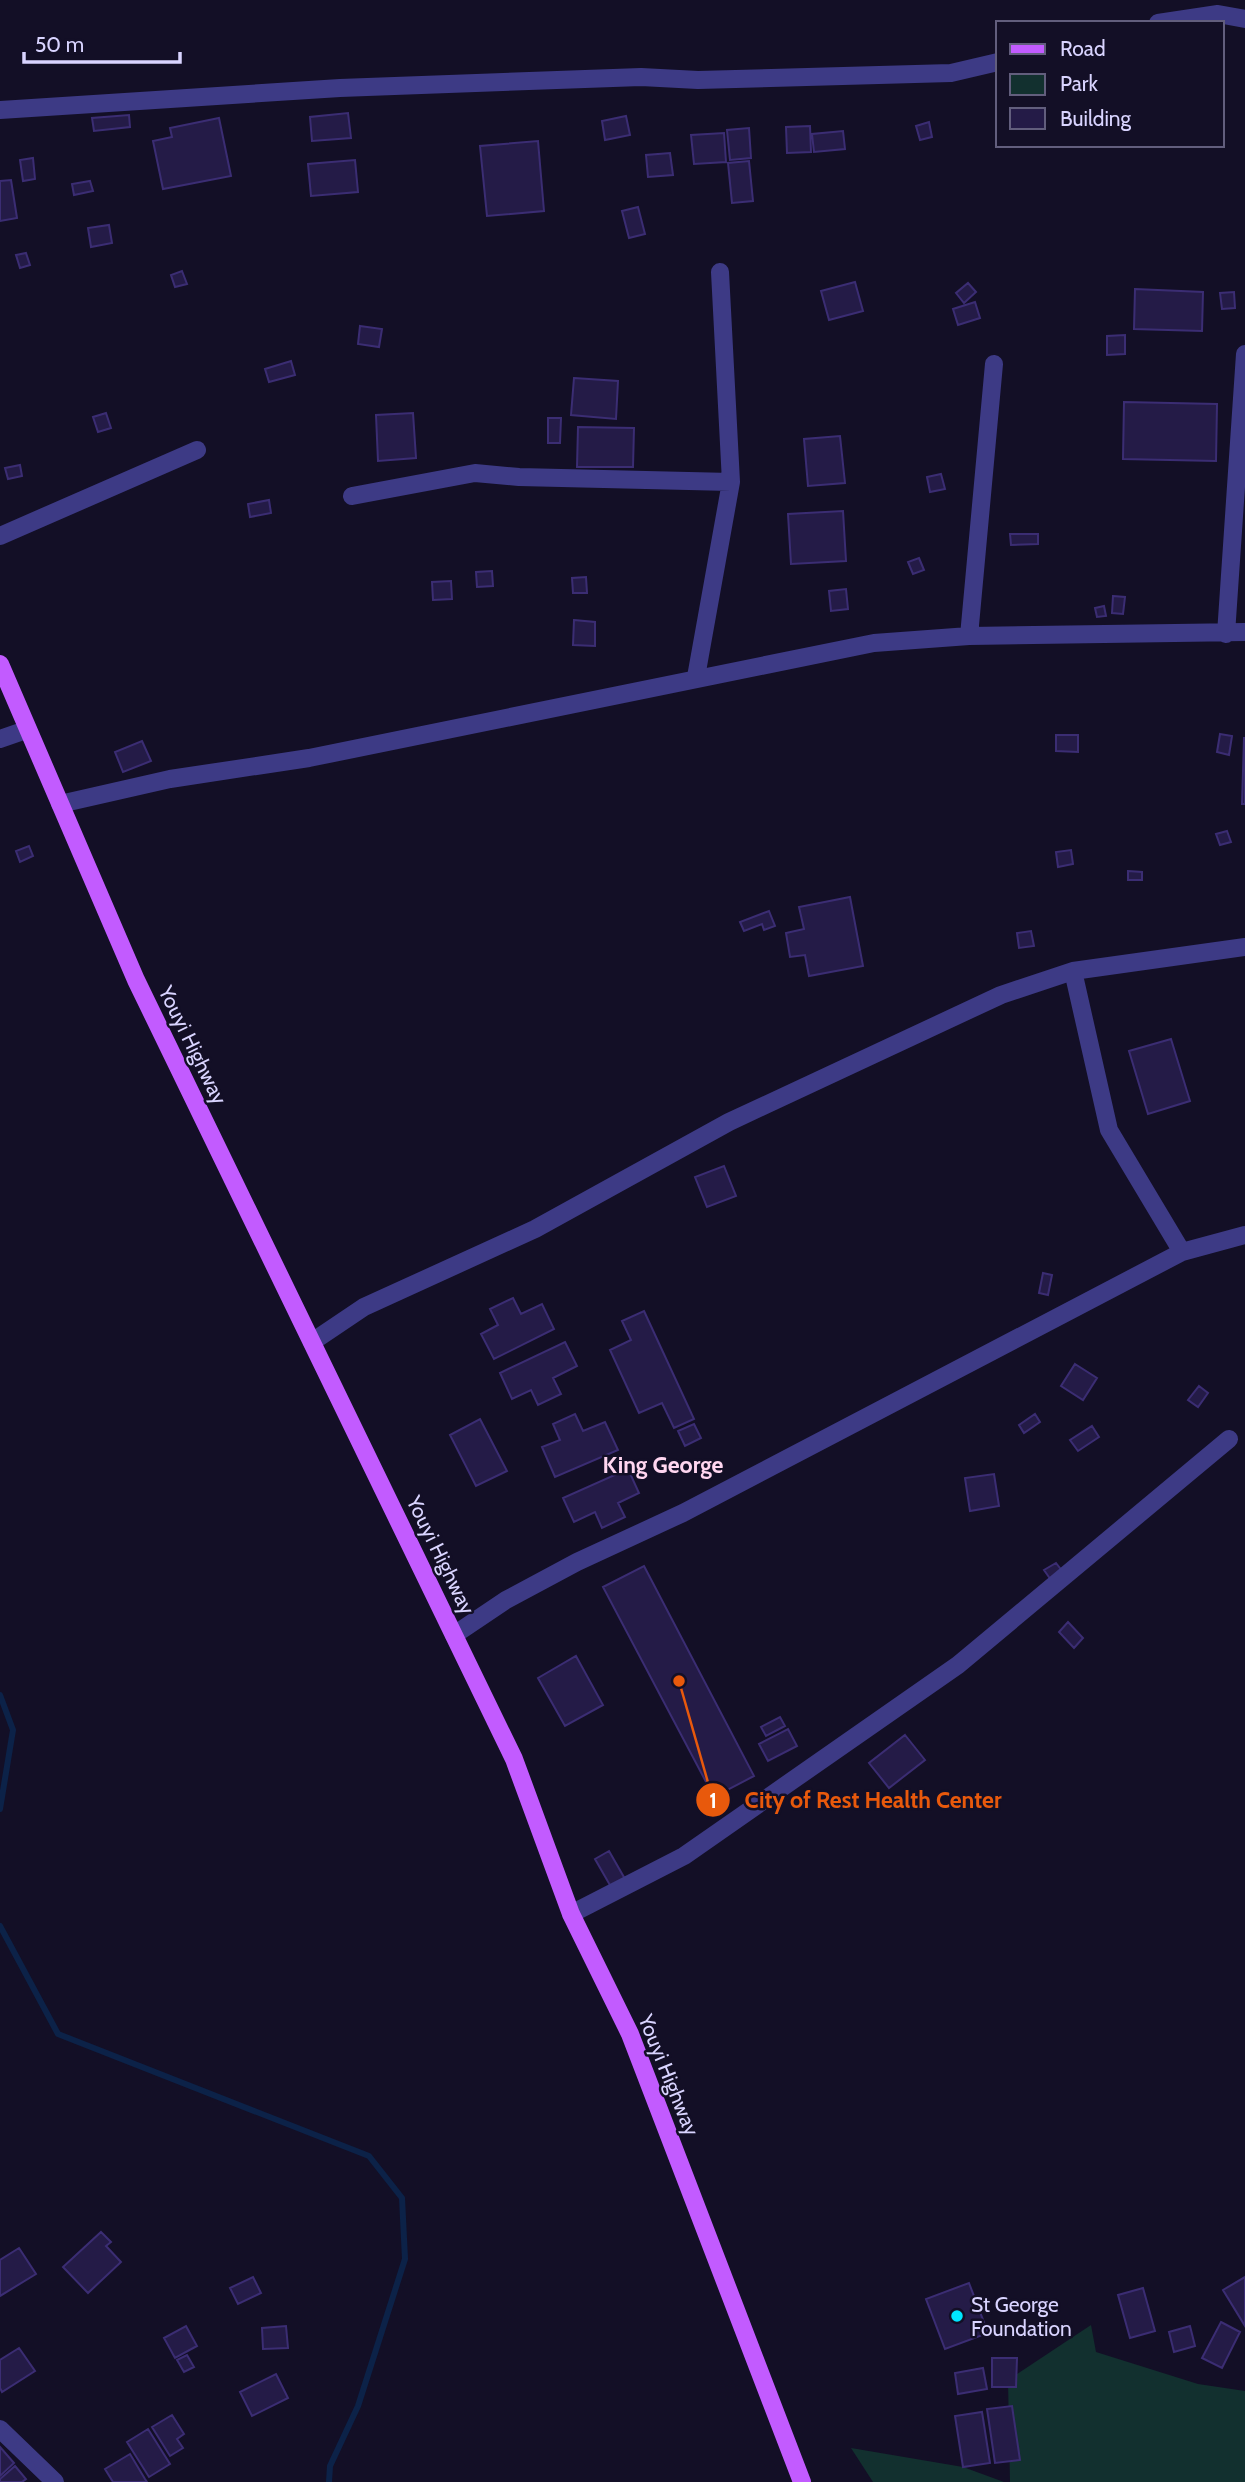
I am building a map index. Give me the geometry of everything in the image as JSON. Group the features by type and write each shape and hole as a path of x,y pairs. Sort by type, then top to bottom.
{"main road":[{"name":"Youyi Highway","path":"0,664 26,730 61,804 136,980 513,1759 571,1914 630,2034 802,2482"}],"street":[{"path":"1171,21 1218,14 1245,19"},
{"path":"0,110 340,88 641,77 698,80 951,74 996,63"},
{"path":"696,677 731,482 720,272"},
{"path":"1226,634 1245,354"},
{"path":"969,636 994,364"},
{"path":"0,536 197,450"},
{"path":"352,496 475,473 519,477 731,482"},
{"path":"61,804 170,779 309,758 696,677 874,643 969,636 1245,632"},
{"path":"0,739 26,730"},
{"path":"312,1342 364,1307 535,1229 729,1122 1000,995 1073,971 1245,947"},
{"path":"1073,971 1109,1130 1182,1252"},
{"path":"454,1635 506,1600 577,1562 683,1513 1182,1252 1245,1235"},
{"path":"571,1914 684,1856 958,1665 1229,1439"},
{"path":"0,2429 55,2482"}],"green space":[{"path":"1091,2325 1096,2352 1198,2384 1245,2391 1245,2482 1010,2482 1008,2380"},
{"path":"851,2448 963,2467 1004,2482 873,2482"}],"building":[{"path":"348,113 351,138 312,141 310,117"},
{"path":"129,115 130,127 94,131 92,118"},
{"path":"626,116 630,135 605,140 602,121"},
{"path":"219,118 231,176 163,189 153,141 172,137 170,128"},
{"path":"929,122 932,137 920,140 916,126"},
{"path":"810,126 811,152 787,153 786,127"},
{"path":"749,128 751,158 730,160 727,130"},
{"path":"843,131 845,149 814,152 812,134"},
{"path":"724,133 726,162 694,164 691,135"},
{"path":"538,141 544,211 487,216 480,146"},
{"path":"670,153 673,175 648,177 646,155"},
{"path":"33,158 35,179 23,181 20,160"},
{"path":"355,160 358,192 311,196 308,164"},
{"path":"749,161 753,201 732,203 728,163"},
{"path":"11,180 17,218 0,221 0,181"},
{"path":"90,181 93,191 74,195 72,184"},
{"path":"638,207 645,234 629,238 622,211"},
{"path":"109,225 112,243 91,247 88,228"},
{"path":"26,253 30,265 20,268 16,255"},
{"path":"182,271 187,284 175,287 171,275"},
{"path":"855,282 863,311 829,320 821,291"},
{"path":"968,283 976,292 964,303 956,293"},
{"path":"1135,289 1203,292 1202,331 1134,329"},
{"path":"1234,292 1235,308 1222,309 1220,293"},
{"path":"975,302 980,318 958,325 953,309"},
{"path":"360,326 382,329 379,347 358,344"},
{"path":"1125,335 1125,354 1107,355 1107,336"},
{"path":"291,361 295,375 269,382 265,369"},
{"path":"574,378 618,381 616,419 571,415"},
{"path":"1124,402 1217,404 1216,461 1123,459"},
{"path":"106,413 111,428 98,432 93,417"},
{"path":"413,413 416,458 378,461 376,415"},
{"path":"548,418 561,418 560,443 548,443"},
{"path":"578,427 634,428 633,467 577,467"},
{"path":"840,436 845,483 808,486 804,439"},
{"path":"20,465 22,476 8,479 5,468"},
{"path":"941,474 945,489 930,492 927,477"},
{"path":"269,500 271,513 250,517 248,504"},
{"path":"843,511 846,561 791,564 788,514"},
{"path":"1010,534 1038,534 1038,544 1011,545"},
{"path":"919,558 924,570 913,574 908,562"},
{"path":"492,571 493,586 477,587 476,572"},
{"path":"586,577 587,593 573,593 572,578"},
{"path":"451,581 452,599 433,600 432,582"},
{"path":"846,589 848,609 831,611 829,591"},
{"path":"1113,596 1125,597 1123,614 1112,613"},
{"path":"1104,606 1106,616 1097,617 1095,608"},
{"path":"574,620 595,622 595,646 573,645"},
{"path":"1220,734 1232,736 1229,755 1217,752"},
{"path":"1056,735 1078,735 1078,752 1056,751"},
{"path":"1244,738 1245,804 1242,804"},
{"path":"142,741 151,761 123,772 115,752"},
{"path":"1227,831 1231,842 1220,845 1216,834"},
{"path":"29,846 33,856 20,862 16,851"},
{"path":"1071,850 1073,864 1058,867 1056,852"},
{"path":"1128,871 1142,872 1142,880 1128,880"},
{"path":"850,897 863,966 809,976 805,955 790,957 786,933 804,929 799,907"},
{"path":"769,911 775,926 764,930 762,924 744,931 740,922"},
{"path":"1031,931 1034,946 1019,948 1017,933"},
{"path":"1171,1039 1190,1101 1148,1114 1129,1051"},
{"path":"724,1166 736,1196 707,1207 695,1177"},
{"path":"1043,1273 1052,1275 1048,1295 1039,1293"},
{"path":"513,1298 521,1314 542,1304 554,1329 494,1359 481,1334 498,1325 490,1309"},
{"path":"644,1311 694,1419 674,1428 662,1403 639,1413 610,1350 631,1340 622,1321"},
{"path":"565,1342 577,1366 553,1378 561,1394 538,1405 531,1390 512,1399 500,1373"},
{"path":"1075,1364 1097,1378 1083,1400 1061,1386"},
{"path":"1199,1386 1208,1393 1198,1407 1188,1400"},
{"path":"575,1414 583,1431 605,1422 618,1450 555,1477 542,1447 560,1440 553,1424"},
{"path":"1035,1414 1040,1422 1024,1433 1019,1425"},
{"path":"480,1419 507,1471 476,1486 450,1435"},
{"path":"694,1424 701,1438 685,1446 678,1431"},
{"path":"1092,1426 1099,1437 1078,1451 1070,1440"},
{"path":"628,1469 639,1493 618,1503 625,1517 602,1528 595,1512 574,1522 563,1498"},
{"path":"994,1474 999,1506 970,1511 965,1478"},
{"path":"1056,1563 1063,1572 1051,1580 1044,1570"},
{"path":"644,1566 754,1776 714,1797 603,1587"},
{"path":"1068,1622 1083,1638 1074,1648 1059,1632"},
{"path":"576,1656 603,1705 565,1726 538,1678"},
{"path":"780,1717 785,1726 766,1736 761,1727"},
{"path":"788,1729 797,1746 768,1761 759,1744"},
{"path":"905,1735 925,1760 889,1788 869,1763"},
{"path":"609,1851 625,1879 611,1887 595,1859"},
{"path":"101,2232 111,2242 106,2246 121,2262 88,2293 63,2267"},
{"path":"19,2248 36,2274 0,2296 0,2260"},
{"path":"253,2277 261,2293 238,2304 230,2288"},
{"path":"1245,2277 1245,2326 1223,2290"},
{"name":"St George Foundation","path":"969,2283 988,2333 945,2349 926,2299"},
{"path":"1143,2288 1155,2331 1130,2338 1118,2295"},
{"path":"1221,2322 1240,2332 1222,2368 1202,2358"},
{"path":"186,2326 197,2346 175,2358 164,2338"},
{"path":"286,2326 288,2348 263,2349 262,2328"},
{"path":"1190,2326 1195,2346 1174,2352 1169,2332"},
{"path":"19,2348 35,2371 2,2392 0,2360"},
{"path":"187,2355 194,2367 184,2372 177,2360"},
{"path":"992,2358 1017,2358 1016,2387 992,2387"},
{"path":"983,2368 987,2389 958,2394 955,2373"},
{"path":"276,2374 288,2398 252,2416 240,2392"},
{"path":"1012,2406 1020,2460 995,2463 987,2409"},
{"path":"982,2412 990,2463 963,2467 955,2416"},
{"path":"172,2415 184,2434 177,2439 183,2448 170,2456 152,2427"},
{"path":"148,2429 170,2464 149,2477 127,2442"},
{"path":"0,2447 14,2463 0,2476"},
{"path":"130,2454 147,2482 113,2482 105,2469"},
{"path":"15,2466 26,2479 22,2482 0,2482 0,2479"}],"waterway":[{"path":"0,1695 13,1730 0,1809"},
{"path":"0,1926 58,2034 369,2156 402,2198 405,2259 358,2406 330,2466 329,2482"}],"place":[{"name":"City of Rest Health Center","path":"679,1681"},
{"name":"St George Foundation","path":"957,2316"}],"district":[{"name":"King George","path":"663,1465"}]}
